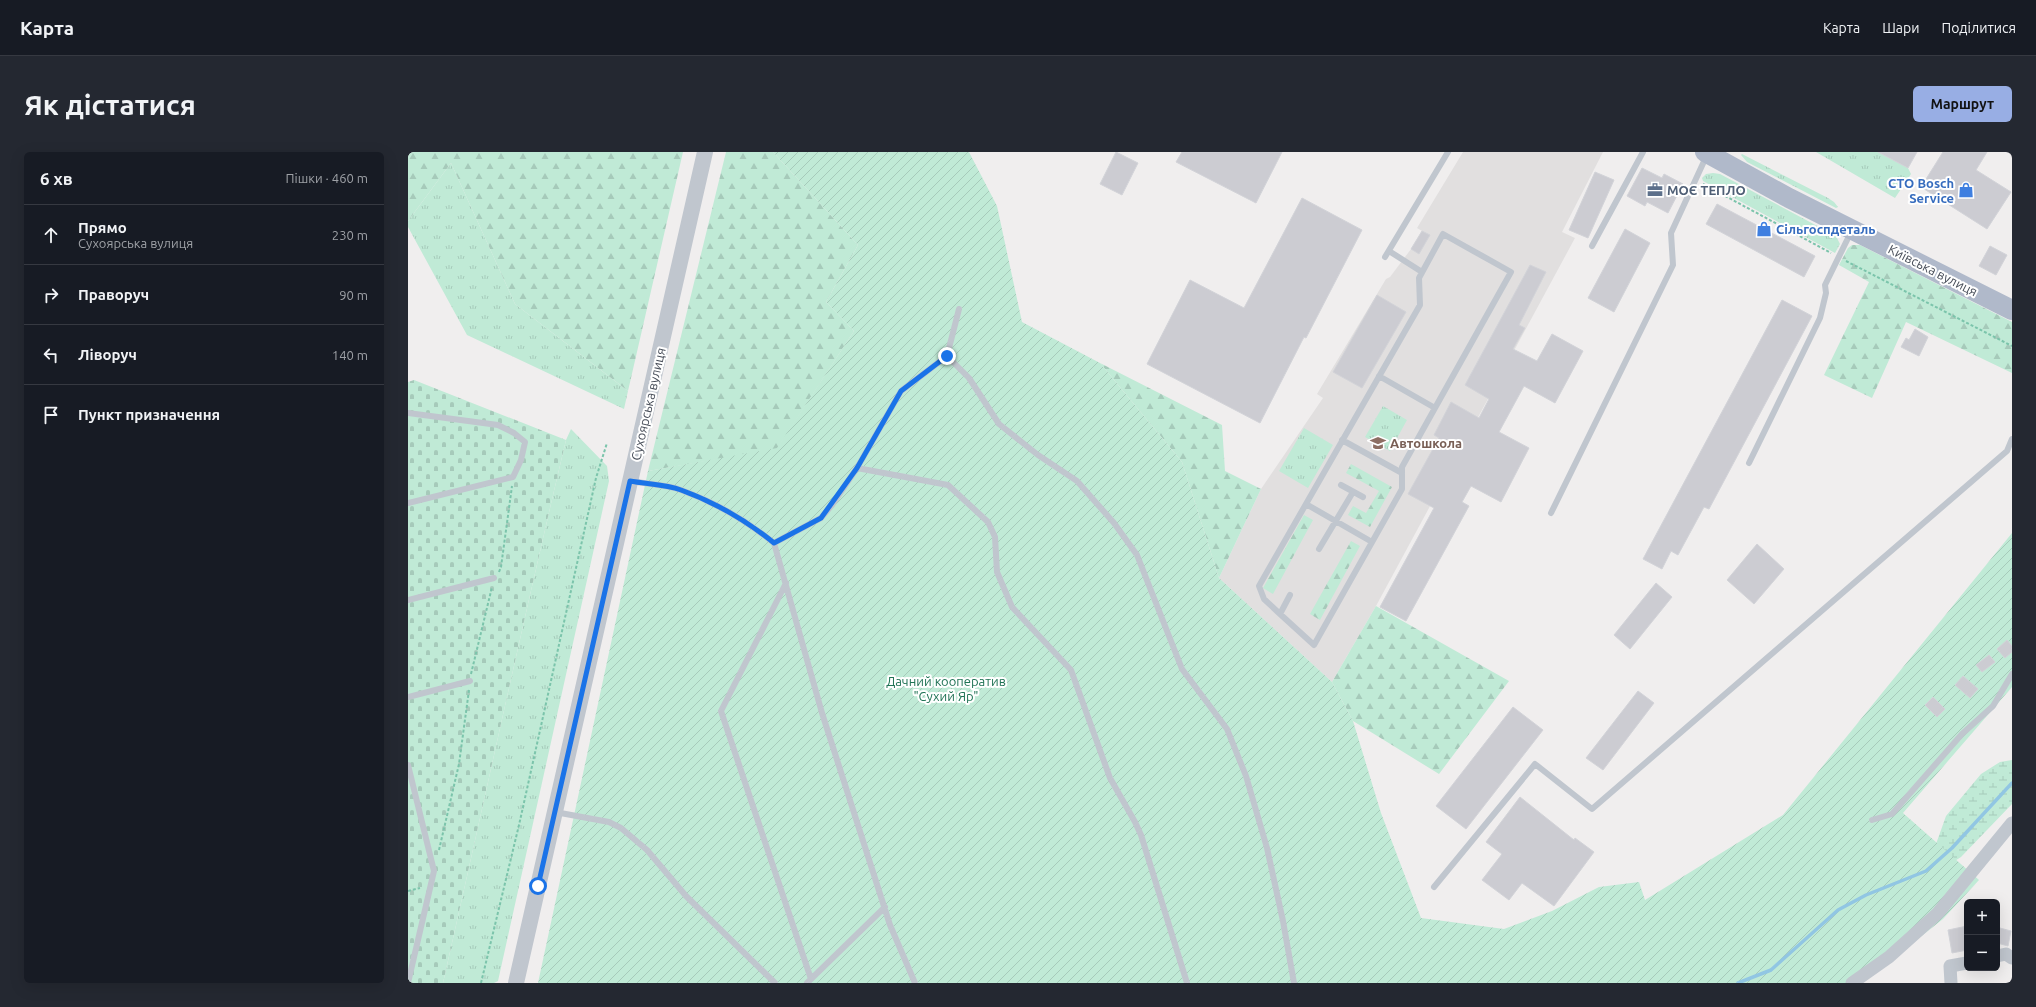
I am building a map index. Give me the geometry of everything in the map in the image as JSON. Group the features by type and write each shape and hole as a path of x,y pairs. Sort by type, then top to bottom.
{"main road":[{"name":"Київська вулиця","path":"1706,153 2012,310"}],"street":[{"name":"Сухоярська вулиця","path":"516,983 705,152"},
{"path":"1852,983 1889,957 1938,913 2012,823"},
{"path":"2000,955 2006,954 2012,958"},
{"path":"1951,983 1950,966 1964,964"}],"lane":[{"path":"1385,257 1448,152"},
{"path":"1592,246 1643,152"},
{"path":"1551,514 1672,265 1670,233 1706,153"},
{"path":"1749,464 1820,318 1826,293 1825,285 1852,229"},
{"path":"1443,234 1511,272 1402,467 1402,489 1314,646 1264,600 1259,586 1379,376 1420,306 1419,278 1443,234"},
{"path":"1389,251 1422,272"},
{"path":"774,543 821,518 857,468 901,391 947,356 959,310"},
{"path":"947,356 969,378 1000,424 1038,455 1076,481 1114,523 1137,555 1182,669 1227,729 1246,776 1267,848 1294,983"},
{"path":"1379,376 1435,408"},
{"path":"408,413 498,425 514,433 525,442 521,460 513,477 408,503"},
{"path":"1342,440 1402,473"},
{"path":"1434,887 1535,764 1592,809 2007,451 2012,440"},
{"path":"857,468 948,485 988,522 995,537 997,572 1012,607 1071,670 1110,778 1141,835 1187,983"},
{"path":"630,481 680,490 713,504 759,530 774,543 822,713 885,907 915,983"},
{"path":"1341,485 1363,498"},
{"path":"1319,549 1353,492"},
{"path":"1306,504 1372,542"},
{"path":"408,600 494,578"},
{"path":"786,583 721,711 809,981 885,907"},
{"path":"1280,614 1290,596"},
{"path":"1872,820 1892,814 1962,734 1993,706 2012,674"},
{"path":"408,697 470,681"},
{"path":"408,765 434,871 408,983"},
{"path":"555,812 609,822 621,828 646,850 686,896 775,983"}],"path":[{"path":"1695,180 1839,257 2012,346"},
{"path":"481,983 522,810 596,478 607,443"},
{"path":"408,891 430,885"}],"shaded area":[{"name":"Автошкола","path":"1463,152 1603,152 1562,232 1575,238 1376,606 1332,682 1219,578 1261,489 1323,398 1317,394 1386,279 1390,277 1411,249 1422,231 1417,228"}],"green space":[{"path":"408,152 683,152 628,391 515,304 451,163 408,221"},
{"path":"726,152 773,152 858,245 826,302 854,331 777,449 648,471"},
{"name":"Дачний кооператив \"Сухий Яр\"","path":"773,152 969,152 997,206 1022,322 1100,363 1182,462 1219,578 1332,682 1353,721 1381,813 1421,918 1504,929 1552,911 1599,887 1639,882 1645,900 1783,815 2012,533 2012,687 1903,813 1979,880 1943,919 1862,983 538,983 648,471 777,448 854,331 826,302 858,245"},
{"path":"1816,152 1878,152 1908,168 1911,174 1895,198"},
{"path":"1742,154 1828,198 1838,207 1836,208 1747,162 1741,155"},
{"path":"451,163 515,304 628,391 624,409 467,335 408,227 408,221"},
{"path":"1706,174 1720,174 1836,236 1840,244 1835,253 1703,181 1702,178"},
{"path":"1852,245 1860,245 2012,322 2012,373 1906,322 1872,398 1824,375 1869,282 1839,265 1848,248"},
{"path":"1100,363 1222,425 1225,471 1261,489 1219,578 1182,462"},
{"path":"414,380 566,440 443,983 408,983 408,382"},
{"path":"1383,406 1407,420 1390,451 1365,437"},
{"path":"1304,428 1333,445 1308,488 1279,471"},
{"path":"571,429 607,466 609,481 498,981 494,983 443,983 550,508 566,440"},
{"path":"1351,464 1392,487 1370,527 1348,515 1353,506 1366,513 1379,491 1346,473"},
{"path":"1304,515 1313,520 1273,594 1263,588"},
{"path":"1351,541 1360,546 1320,620 1310,614"},
{"path":"1376,606 1509,681 1439,774 1353,721 1332,682"},
{"path":"2012,760 2012,804 1961,857 1914,887 1931,858 1946,816 1981,774 2000,762"}],"building":[{"path":"1116,152 1138,163 1122,195 1100,184"},
{"path":"1182,152 1282,152 1256,203 1176,162"},
{"path":"1878,152 1917,152 1908,168"},
{"name":"СТО Bosch Service","path":"1943,152 1987,152 1976,170 2011,192 1987,229 1921,187"},
{"name":"МОЄ ТЕПЛО","path":"1642,168 1662,178 1664,174 1683,184 1668,213 1647,202 1645,206 1627,196"},
{"path":"1595,172 1614,180 1588,238 1569,230"},
{"path":"1302,198 1362,230 1306,338 1304,337 1260,423 1147,364 1190,280 1244,308"},
{"path":"1717,204 1815,256 1804,277 1706,224"},
{"path":"1625,229 1650,243 1614,312 1588,298"},
{"path":"1422,231 1430,235 1419,254 1411,249"},
{"path":"1990,246 2007,255 1996,275 1979,266"},
{"path":"1530,265 1546,272 1519,325 1525,328 1513,349 1537,361 1552,334 1583,351 1555,403 1524,386 1499,432 1529,448 1501,502 1471,486 1462,502 1469,506 1406,621 1380,607 1434,508 1408,494 1439,438 1434,435 1451,402 1479,418 1489,399 1465,385"},
{"path":"1377,295 1406,312 1362,388 1333,372"},
{"path":"1782,300 1812,316 1709,509 1704,507 1678,555 1671,551 1662,569 1643,559"},
{"path":"1915,329 1928,337 1919,356 1901,347 1906,338 1909,340"},
{"path":"1757,544 1784,569 1754,604 1727,580"},
{"path":"1656,583 1672,597 1630,649 1614,635"},
{"path":"2007,640 2012,646 2012,652 2005,658 1997,649"},
{"path":"1989,655 1995,662 1982,672 1976,665"},
{"path":"1963,676 1978,689 1970,698 1955,685"},
{"path":"1638,691 1654,703 1603,770 1586,758"},
{"path":"1933,697 1945,709 1937,717 1925,705"},
{"path":"1513,707 1543,730 1466,829 1436,806"},
{"path":"1520,797 1574,840 1575,838 1594,852 1554,906 1522,883 1509,900 1482,880 1502,854 1486,842"},
{"path":"1964,927 1964,951 1952,953 1948,930"},
{"path":"2000,928 2011,931 2008,946 2000,944"}],"waterway":[{"path":"1738,983 1771,970 1838,910 1866,895 1926,871 1952,848 2012,783"}],"place":[{"name":"МОЄ ТЕПЛО","path":"1655,190"},
{"name":"СТО Bosch Service","path":"1966,190"},
{"name":"Сільгоспдеталь","path":"1764,229"},
{"name":"Автошкола","path":"1378,443"}],"route":[{"path":"538,886 630,481 680,490 713,504 759,530 774,543 821,518 832,505 857,468 901,391 947,356"}]}
